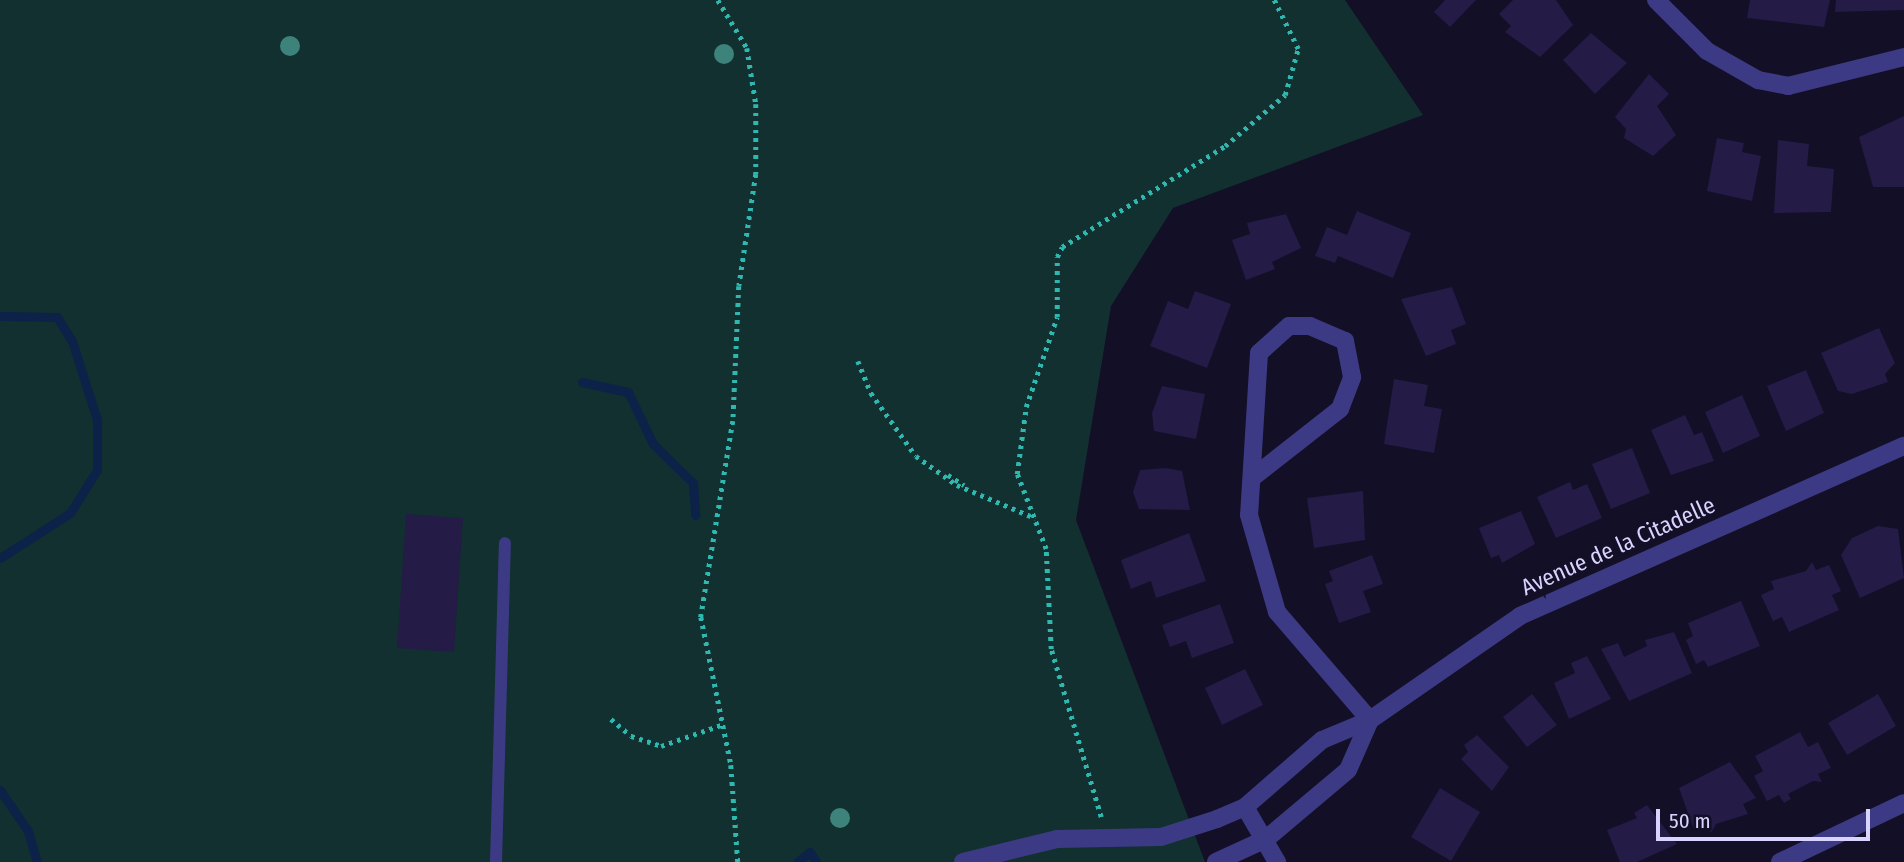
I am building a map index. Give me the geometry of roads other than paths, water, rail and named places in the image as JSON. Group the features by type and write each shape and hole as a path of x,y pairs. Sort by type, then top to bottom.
{"street":[{"path":"1656,0 1707,51 1758,79 1788,86 1904,57"},
{"path":"1216,862 1266,839 1348,770 1370,720 1278,612 1249,515 1259,353 1289,326 1310,326 1345,341 1352,377 1340,409 1252,478"},
{"name":"Avenue de la Citadelle","path":"962,862 1105,838 1161,837 1245,807 1322,740 1370,720 1520,616 1904,446"},
{"path":"1780,862 1904,803"},
{"path":"1245,807 1277,862"}],"lane":[{"path":"496,862 505,543"}],"waterway":[{"path":"0,316 57,317 72,341 97,420 97,470 70,513 0,558"},
{"path":"582,382 628,392 653,444 693,483 695,515"},
{"path":"0,790 28,831 37,862"},
{"path":"797,862 810,852 816,862"}]}
